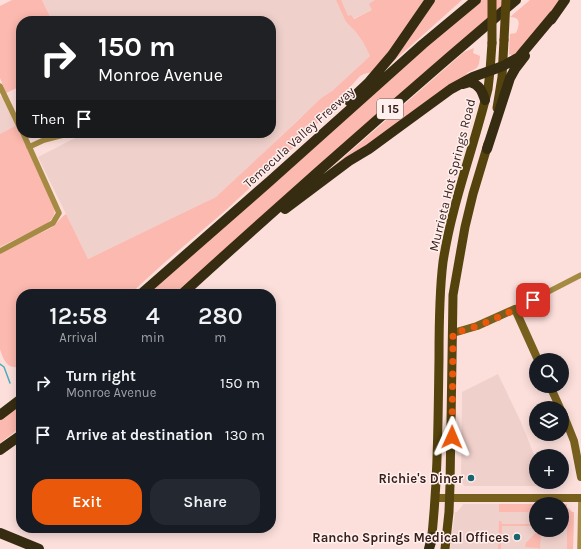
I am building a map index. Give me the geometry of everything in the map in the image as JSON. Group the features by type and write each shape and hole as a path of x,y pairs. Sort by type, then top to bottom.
{"highway":[{"path":"270,181 369,82 392,55 430,0"},
{"path":"423,44 472,0"},
{"name":"Temecula Valley Freeway","path":"147,289 423,44 476,0"},
{"name":"I 15","path":"187,289 265,218 516,0"},
{"path":"265,218 277,214 350,161 400,128 451,89 473,76 503,66 519,56 565,0"},
{"path":"487,149 510,78 554,14"},
{"path":"451,89 470,82 474,83 481,89 485,100"},
{"path":"0,415 16,403"},
{"path":"0,450 16,439"},
{"path":"0,532 40,549"},
{"path":"430,549 432,537"}],"main road":[{"name":"Murrieta Hot Springs Road","path":"432,537 436,498 440,290 443,262 449,227 485,100 490,71 492,43 492,0"},
{"name":"Murrieta Hot Springs Road","path":"445,549 450,498 454,295 465,227 473,194 487,149 498,101 503,66 506,0"},
{"path":"440,290 446,295 445,326 448,333 453,333"}],"street":[{"path":"0,86 16,120"},
{"path":"0,251 53,223 59,213 24,138"},
{"path":"29,147 52,138"},
{"path":"453,333 476,326 515,309 581,275"},
{"path":"515,309 535,353"},
{"path":"569,428 574,441 581,477"},
{"path":"580,549 581,494"},
{"path":"436,498 581,498"}],"shaded area":[{"path":"12,0 42,0 50,16 16,16 16,88 6,93 0,78 0,6"},
{"path":"42,0 394,0 346,22 363,42 370,56 332,91 321,98 220,194 88,259 38,157 75,138 276,138 276,16 50,16"},
{"path":"336,0 341,0 348,16 351,15 354,19 372,10 369,4 375,0 424,0 391,50 372,72 360,76 309,133 226,210 135,289 16,289 16,367 11,367 3,358 0,349 0,253 51,228 66,214 88,259 216,197 321,98 332,91 370,56 363,42 346,22"},
{"path":"432,0 462,0 386,68"},
{"path":"481,0 510,0 180,289 153,289"},
{"path":"530,0 561,0 513,56 509,54 510,34 516,33 519,22 514,17 510,17"},
{"path":"474,48 473,53 480,56 476,69 467,73 466,76 329,174 327,172 464,52"},
{"path":"0,96 3,97 16,126 0,134"},
{"path":"16,126 16,138 23,138 54,208 54,215 47,224 0,247 0,134"},
{"path":"498,374 532,449 529,449 529,486 465,486 461,482 462,392"},
{"path":"16,407 16,431 0,443 0,420"},
{"path":"463,504 529,504 529,537 569,537 569,509 574,512 573,549 450,549 455,512 457,512"},
{"path":"499,504 529,504 529,512 499,512"},
{"path":"569,509 574,512 573,549 567,549 567,537 569,537"},
{"path":"499,521 501,521 502,524 529,524 529,526 502,526 501,549 498,549"},
{"path":"532,537 541,537 540,549 525,547 526,543"}],"waterway":[{"path":"0,364 4,367 10,383"}],"place":[{"name":"Richie's Diner","path":"471,478"},
{"name":"Rancho Springs Medical Offices","path":"517,537"}],"route":[{"path":"452,437 451,395 453,333 476,326 533,300"}]}
